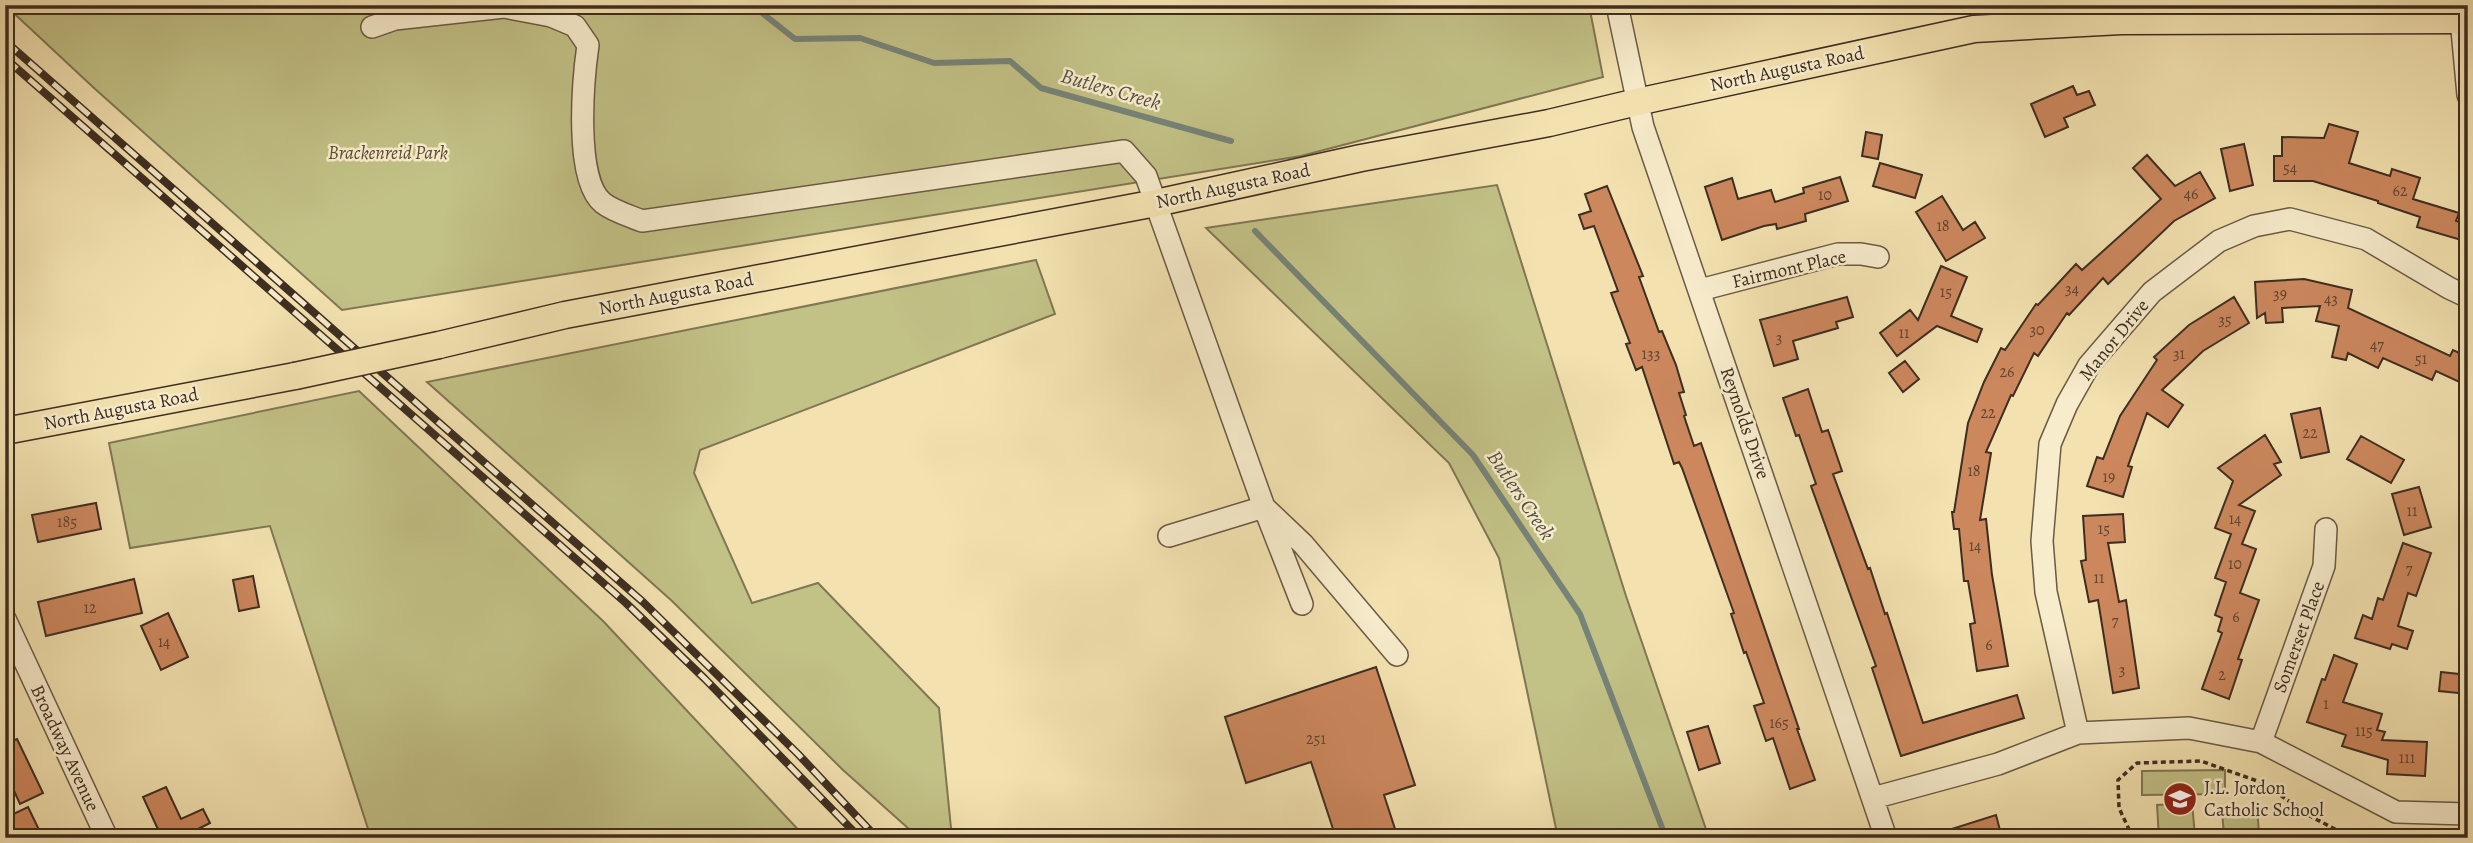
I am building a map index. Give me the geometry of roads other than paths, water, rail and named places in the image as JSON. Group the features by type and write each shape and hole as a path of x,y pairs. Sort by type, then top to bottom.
{"main road":[{"name":"North Augusta Road","path":"5,431 295,376 565,315 1156,203 1361,158 1549,123 1974,29 2121,21 2463,15"}],"street":[{"name":"Reynolds Drive","path":"1617,5 1643,127 1886,838"},
{"path":"372,27 395,19 504,7 551,16 575,26 587,45 582,132 591,189 603,204 642,221 1124,151 1146,176 1264,507 1302,604"},
{"path":"2463,15 2468,95"},
{"name":"Manor Drive","path":"2078,733 2046,592 2042,541 2050,444 2067,404 2089,365 2152,292 2218,241 2254,226 2290,219 2365,239 2468,297"},
{"name":"Fairmont Place","path":"1700,290 1838,254 1878,257"},
{"path":"1169,536 1264,507"},
{"path":"1264,507 1303,544 1397,655"},
{"name":"Somerset Place","path":"2261,742 2324,566 2326,529"},
{"name":"Broadway Avenue","path":"5,619 107,838"},
{"path":"1873,799 1997,764 2078,733 2189,728 2261,742 2396,812 2468,814"}],"waterway":[{"name":"Butlers Creek","path":"752,5 795,39 860,38 934,63 1010,61 1041,88 1231,141"},
{"name":"Butlers Creek","path":"1255,231 1473,455 1580,614 1666,838"}],"railway":[{"path":"5,41 643,602 798,754 877,838"},
{"path":"5,58 626,603 705,679 860,838"}],"place":[{"name":"J.L. Jordon Catholic School","path":"2180,799"}],"park label":[{"name":"Brackenreid Park","path":"388,153"}]}
